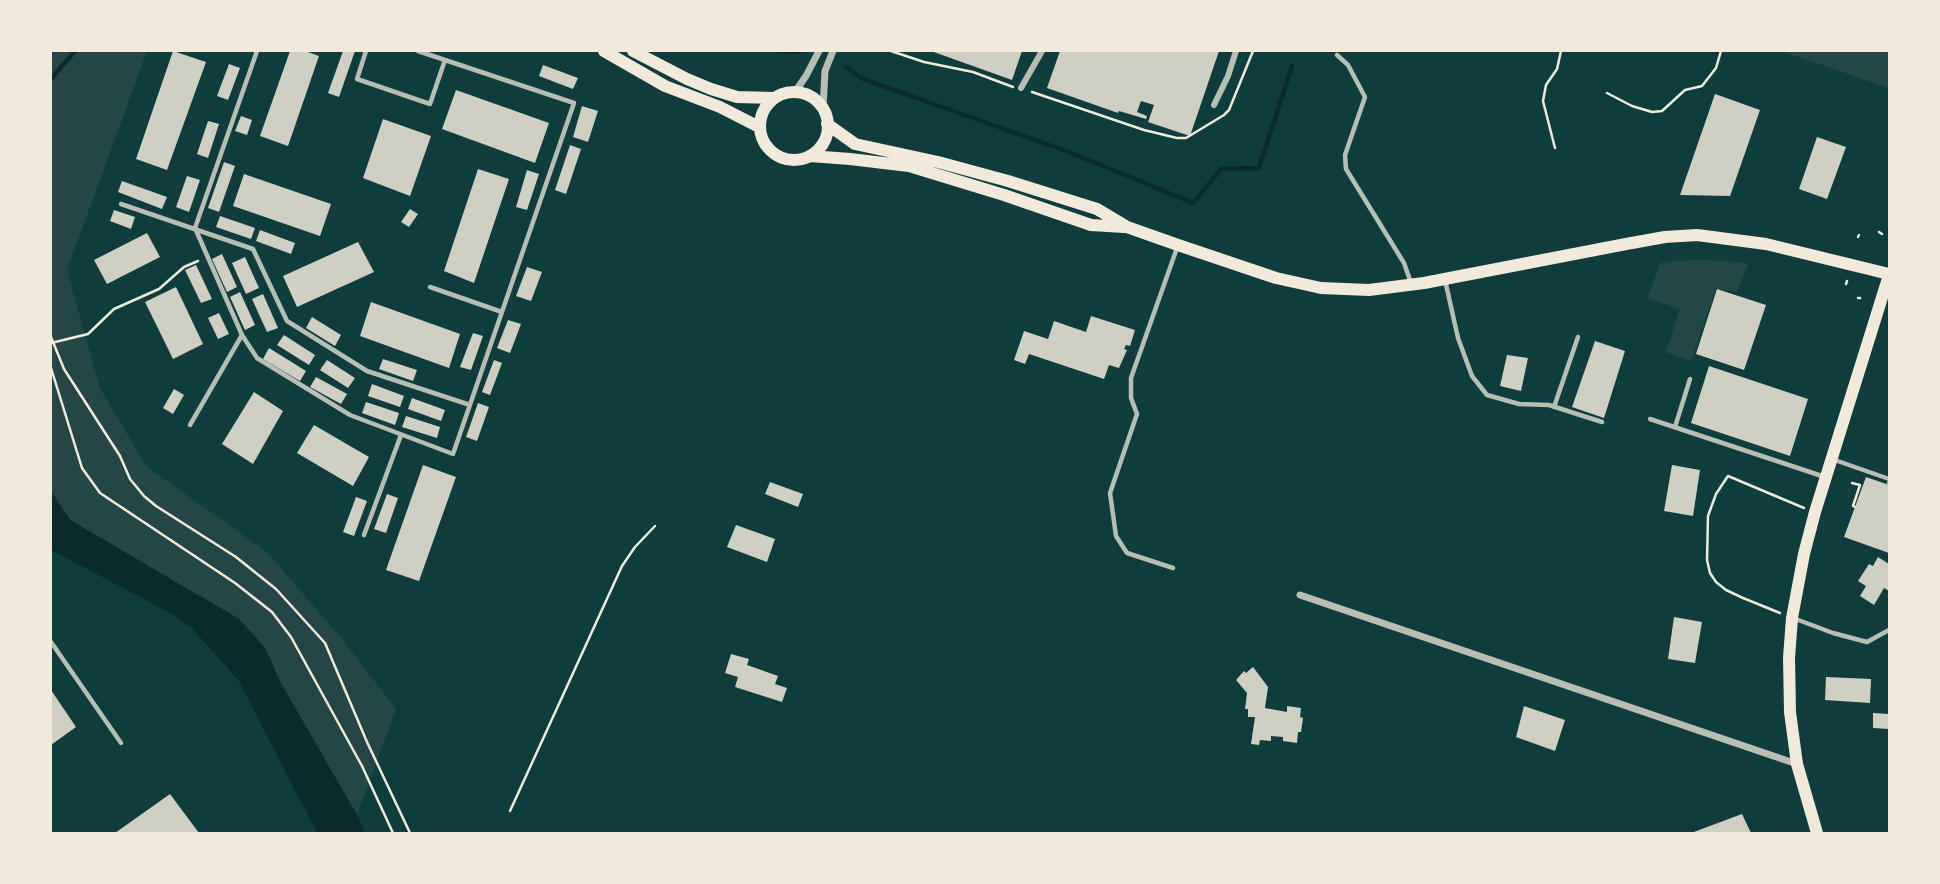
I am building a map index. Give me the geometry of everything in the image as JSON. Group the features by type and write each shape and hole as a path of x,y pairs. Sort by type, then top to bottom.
{"main road":[{"path":"604,51 665,86 720,107 759,127"},
{"path":"633,51 711,89 737,97 774,98"},
{"path":"783,93 805,94 815,99 822,108 827,124 825,140 810,156 798,160 786,159 775,155 767,147 759,127 766,106 774,98 783,93"},
{"path":"827,124 855,144 1008,181 1097,209 1127,227 1178,245 1276,278 1321,288 1370,290 1412,285 1665,237 1697,235 1766,244 1889,275 1815,512 1792,618 1789,658 1790,712 1797,764 1817,833"},
{"path":"810,156 909,166 1091,225 1127,227"}],"street":[{"path":"795,92 819,51"},
{"path":"822,108 825,71 833,51"},
{"path":"1021,88 1042,51"},
{"path":"1214,105 1236,51"},
{"path":"1300,595 1797,764"}],"lane":[{"path":"257,51 195,228 242,335 257,358 350,415 453,454 574,103 419,51"},
{"path":"366,51 356,79 430,104 445,60"},
{"path":"1337,55 1348,65 1365,97 1345,155 1346,169 1404,263 1412,285"},
{"path":"121,204 253,249 287,321 367,371 470,405"},
{"path":"1173,568 1127,553 1116,536 1110,493 1137,414 1131,398 1131,378 1178,245"},
{"path":"1444,279 1458,338 1472,376 1487,396 1519,404 1549,405 1602,422"},
{"path":"430,287 502,312"},
{"path":"190,425 242,335"},
{"path":"1553,407 1578,337"},
{"path":"1675,428 1690,379"},
{"path":"1650,419 1826,477"},
{"path":"364,535 401,435"},
{"path":"1832,459 1889,482"},
{"path":"1792,618 1867,642 1889,629"},
{"path":"51,642 121,743"}],"path":[{"path":"891,51 924,62 973,72 1144,130 1177,138 1186,138 1224,116 1229,110 1253,51"},
{"path":"1555,148 1543,101 1546,85 1557,69 1562,51"},
{"path":"1606,93 1632,106 1652,112 1662,111 1685,90 1702,86 1716,68 1721,51"},
{"path":"52,342 88,334 114,309 159,289 184,267 208,257"},
{"path":"51,337 64,369 120,456 130,479 144,496 236,557 276,589 325,643 410,833"},
{"path":"51,368 82,468 100,493 235,583 272,612 291,637 362,766 393,833"},
{"path":"1792,618 1726,590 1716,582 1710,573 1707,560 1708,516 1716,494 1728,476 1815,512"},
{"path":"1852,483 1860,485 1853,506 1855,507"},
{"path":"510,811 622,566 655,526"}],"shaded area":[{"path":"51,51 147,51 67,270 100,388 146,466 267,552 343,640 396,709 357,815 280,681 265,648 239,619 70,520 51,491"},
{"path":"1781,51 1889,51 1889,88"},
{"path":"1705,260 1748,264 1737,292 1716,289 1691,361 1666,352 1680,309 1648,298 1660,263"},
{"path":"51,491 70,520 239,619 265,648 280,682 365,833 317,833 239,681 191,627 167,611 51,550"}],"building":[{"path":"173,51 206,62 167,170 136,159"},
{"path":"290,51 305,51 319,56 288,146 260,136"},
{"path":"343,51 355,51 339,97 328,93"},
{"path":"931,51 1022,51 1012,80"},
{"path":"1060,51 1219,51 1190,136 1148,122 1154,105 1141,101 1137,112 1147,116 1146,119 1119,111 1118,113 1047,88"},
{"path":"229,64 240,68 228,100 217,96"},
{"path":"543,65 578,78 573,89 539,76"},
{"path":"456,90 549,123 535,163 442,129"},
{"path":"1715,94 1760,110 1730,196 1680,195"},
{"path":"582,106 598,111 588,142 573,137"},
{"path":"241,116 252,120 247,135 235,131"},
{"path":"383,119 431,136 410,196 363,178"},
{"path":"208,121 219,124 208,158 197,154"},
{"path":"1817,137 1846,147 1827,199 1799,189"},
{"path":"570,145 581,149 566,194 555,190"},
{"path":"224,162 235,166 219,212 208,208"},
{"path":"478,169 509,179 474,283 444,271"},
{"path":"527,170 539,174 527,210 516,207"},
{"path":"244,174 331,204 320,236 233,206"},
{"path":"187,176 200,180 189,212 176,207"},
{"path":"122,181 167,197 162,209 118,192"},
{"path":"410,209 418,214 409,227 401,222"},
{"path":"114,210 135,217 131,229 110,221"},
{"path":"220,216 255,228 251,239 216,227"},
{"path":"260,230 295,243 291,254 256,241"},
{"path":"147,233 160,257 107,284 94,260"},
{"path":"358,242 374,272 297,307 283,276"},
{"path":"222,254 237,287 227,292 212,259"},
{"path":"245,257 259,288 246,294 232,263"},
{"path":"196,265 212,299 201,303 185,270"},
{"path":"527,267 542,272 531,301 516,296"},
{"path":"176,287 203,344 173,359 145,302"},
{"path":"1717,289 1766,305 1744,370 1696,354"},
{"path":"240,292 255,325 245,330 230,297"},
{"path":"263,294 278,328 267,332 252,299"},
{"path":"371,302 460,334 449,368 360,336"},
{"path":"219,313 229,334 218,339 208,318"},
{"path":"1091,316 1135,330 1130,346 1126,345 1124,349 1127,350 1119,368 1109,365 1104,379 1029,354 1025,364 1014,360 1024,331 1048,339 1054,321 1086,332"},
{"path":"312,317 341,335 335,346 306,328"},
{"path":"508,320 521,324 510,353 497,348"},
{"path":"473,333 483,336 471,370 460,367"},
{"path":"284,335 315,355 309,365 277,345"},
{"path":"1595,341 1625,351 1604,418 1572,407"},
{"path":"269,348 306,371 300,381 263,359"},
{"path":"1507,355 1528,358 1521,391 1500,386"},
{"path":"383,359 417,370 413,381 379,369"},
{"path":"327,360 355,378 348,388 320,370"},
{"path":"494,360 502,363 490,395 482,392"},
{"path":"1709,366 1808,399 1790,456 1691,423"},
{"path":"316,377 347,394 341,404 310,387"},
{"path":"372,384 404,396 400,407 368,396"},
{"path":"174,389 184,395 173,414 163,408"},
{"path":"254,392 283,411 253,464 222,444"},
{"path":"412,398 445,410 441,421 408,409"},
{"path":"366,402 399,413 395,425 362,413"},
{"path":"478,403 489,407 477,441 466,437"},
{"path":"406,416 440,427 437,438 402,427"},
{"path":"314,425 369,457 353,486 297,453"},
{"path":"423,465 456,477 419,581 386,570"},
{"path":"1672,465 1700,470 1693,516 1664,511"},
{"path":"1866,477 1889,485 1889,553 1844,537"},
{"path":"770,482 803,494 798,507 765,494"},
{"path":"387,494 398,498 386,533 374,529"},
{"path":"356,497 367,501 354,536 343,532"},
{"path":"736,525 775,539 767,562 727,547"},
{"path":"1878,557 1889,564 1889,591 1884,588 1874,605 1860,596 1866,586 1858,581 1869,564 1873,566"},
{"path":"1674,617 1702,622 1695,663 1668,659"},
{"path":"731,654 749,659 747,665 778,676 775,684 787,688 782,702 735,687 738,677 725,673"},
{"path":"1253,667 1268,687 1265,708 1287,712 1287,706 1301,708 1300,717 1303,718 1297,743 1283,741 1283,737 1271,736 1271,741 1260,740 1259,745 1251,744 1255,717 1248,717 1248,709 1245,709 1247,693 1236,680 1244,671 1246,673"},
{"path":"1826,677 1871,679 1870,703 1825,700"},
{"path":"51,690 76,727 51,745"},
{"path":"1524,706 1565,720 1555,751 1516,737"},
{"path":"1873,713 1889,714 1889,729 1873,728"},
{"path":"170,794 199,833 115,833"},
{"path":"1742,814 1751,833 1691,833"}],"waterway":[{"path":"51,79 75,51"},
{"path":"779,51 800,52"},
{"path":"846,67 863,79 1069,152 1193,203 1221,169 1259,168 1292,66"}]}
